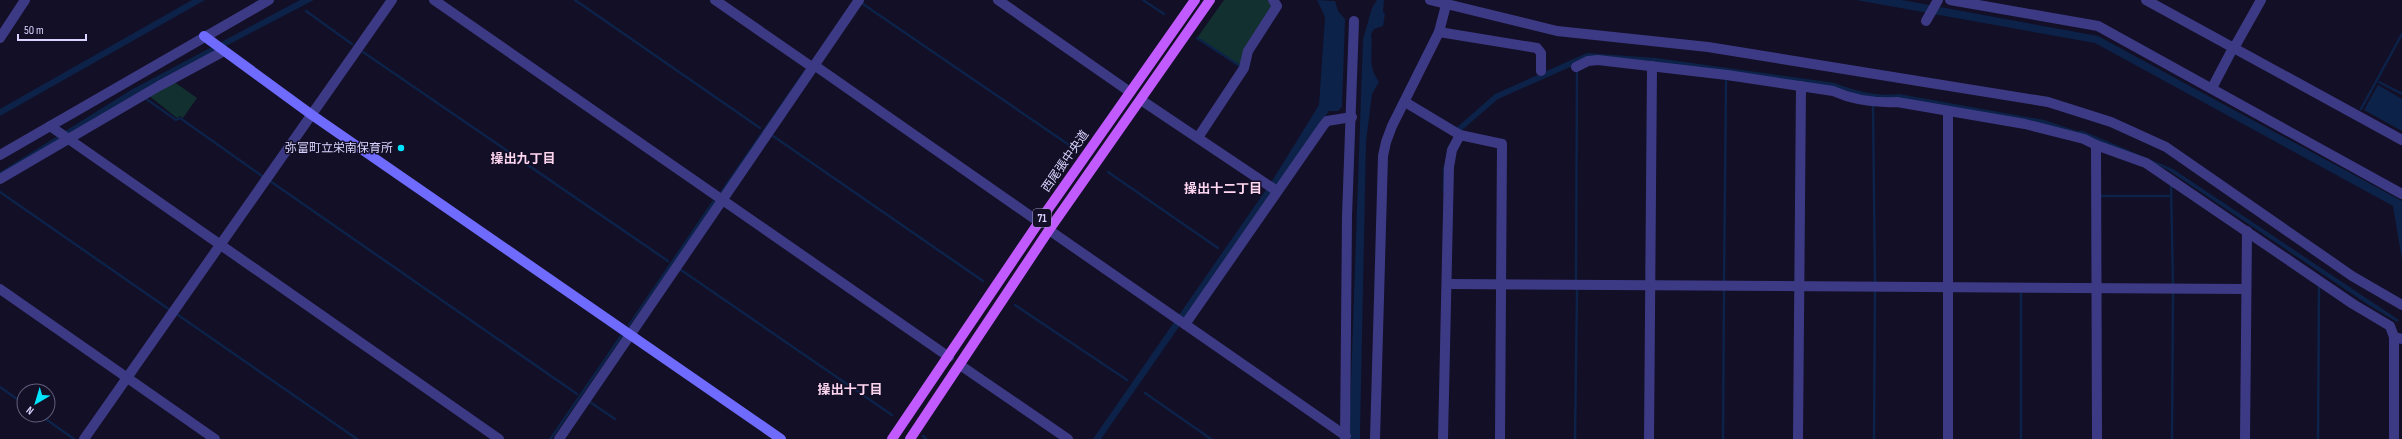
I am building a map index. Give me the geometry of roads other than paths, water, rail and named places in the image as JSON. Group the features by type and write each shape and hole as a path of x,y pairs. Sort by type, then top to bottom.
{"main road":[{"name":"西尾張中央道","path":"892,439 949,357 1039,222 1196,0"},
{"name":"71","path":"910,439 1049,230 1210,0"}],"street":[{"path":"0,38 25,0"},
{"path":"0,155 54,129 256,3 269,0"},
{"path":"84,439 392,0"},
{"path":"434,0 949,357"},
{"path":"716,0 1039,222"},
{"path":"559,439 859,0"},
{"path":"998,0 1130,92"},
{"path":"1199,136 1244,68 1248,51 1277,6 1273,0"},
{"path":"1430,0 1446,6 1557,30 1708,47 2048,102 2077,111 2111,122 2166,147 2352,276 2402,305"},
{"path":"1926,21 1938,0"},
{"path":"1950,0 2098,26 2402,194"},
{"path":"2146,0 2402,140"},
{"path":"2212,88 2261,0"},
{"path":"1375,439 1383,156 1386,142 1439,32 1446,6"},
{"path":"1346,437 1347,216 1352,117 1354,21"},
{"path":"1439,32 1537,48 1541,53 1541,71"},
{"path":"204,36 312,114 781,439"},
{"path":"0,179 67,139 224,51"},
{"path":"1576,67 1588,61 1598,60 1833,91 1845,96 1884,102 1897,102 1948,112 2025,124 2084,139 2096,145 2146,163 2352,304 2390,326 2398,338 2394,439"},
{"path":"1649,439 1652,66"},
{"path":"1798,439 1801,86"},
{"path":"1141,100 1199,136 1276,190"},
{"path":"1405,102 1460,135 1502,144 1500,439"},
{"path":"1948,112 1948,439"},
{"path":"1186,323 1276,190 1327,121 1352,117"},
{"path":"54,129 499,439"},
{"path":"1443,439 1448,284 1449,167 1452,150 1460,135"},
{"path":"2096,145 2097,439"},
{"path":"1049,230 1170,311 1346,437"},
{"path":"2245,439 2247,231"},
{"path":"1448,284 2246,289"},
{"path":"0,289 215,439"},
{"path":"960,365 1068,439"}],"water":[{"path":"192,0 205,0 0,116 0,109"},
{"path":"300,0 314,0 226,46 0,176 0,172 131,90"},
{"path":"1317,0 1335,1 1338,11 1345,19 1342,107 1338,111 1329,111 1101,439 1093,439 1272,181 1319,105 1325,17"},
{"path":"1377,0 1384,0 1383,12 1385,14 1383,26 1374,29 1371,34 1371,58 1375,75 1379,82 1372,94 1366,142 1360,439 1349,439 1363,39 1372,8"},
{"path":"1856,0 1902,0 2098,36 2402,201 2402,260 2393,206 2095,43"},
{"path":"1587,53 1656,58 1835,83 1866,93 1883,95 1899,94 2044,120 2077,131 2083,131 2173,169 2399,320 2397,322 2367,304 2168,170 2146,160 2040,124 1586,60 1498,99 1461,131 1455,129 1495,94"},
{"path":"806,69 722,194 720,192"},
{"path":"2378,85 2402,99 2402,131 2364,110"},
{"path":"713,200 716,202 629,327 627,326"},
{"path":"621,334 623,336 552,439 549,439"}],"waterway":[{"path":"575,0 760,128"},
{"path":"1143,0 1164,14"},
{"path":"863,4 1075,149"},
{"path":"306,11 352,44"},
{"path":"2361,109 2402,34"},
{"path":"1197,38 1240,66"},
{"path":"363,52 668,261"},
{"path":"1576,279 1577,71"},
{"path":"1724,281 1726,80"},
{"path":"2379,82 2402,94"},
{"path":"145,98 176,120 180,118 262,176"},
{"path":"1873,105 1875,283"},
{"path":"773,136 983,281"},
{"path":"1444,168 1444,191"},
{"path":"1108,172 1218,248"},
{"path":"270,181 577,394"},
{"path":"2171,184 2173,285"},
{"path":"0,192 170,310"},
{"path":"2100,196 2171,196"},
{"path":"681,270 892,415"},
{"path":"2318,439 2319,286"},
{"path":"1575,439 1577,290"},
{"path":"1723,439 1724,291"},
{"path":"1874,439 1875,291"},
{"path":"2172,439 2173,292"},
{"path":"2021,293 2021,439"},
{"path":"1015,305 1127,380"},
{"path":"178,315 357,439"},
{"path":"0,387 16,398"},
{"path":"1145,393 1211,439"},
{"path":"590,402 615,419"},
{"path":"51,423 74,439"},
{"path":"923,436 926,439"}],"place":[{"name":"弥富町立栄南保育所","path":"401,148"}],"district":[{"name":"操出九丁目","path":"523,158"},
{"name":"操出十二丁目","path":"1223,188"},
{"name":"操出十丁目","path":"850,389"}]}
